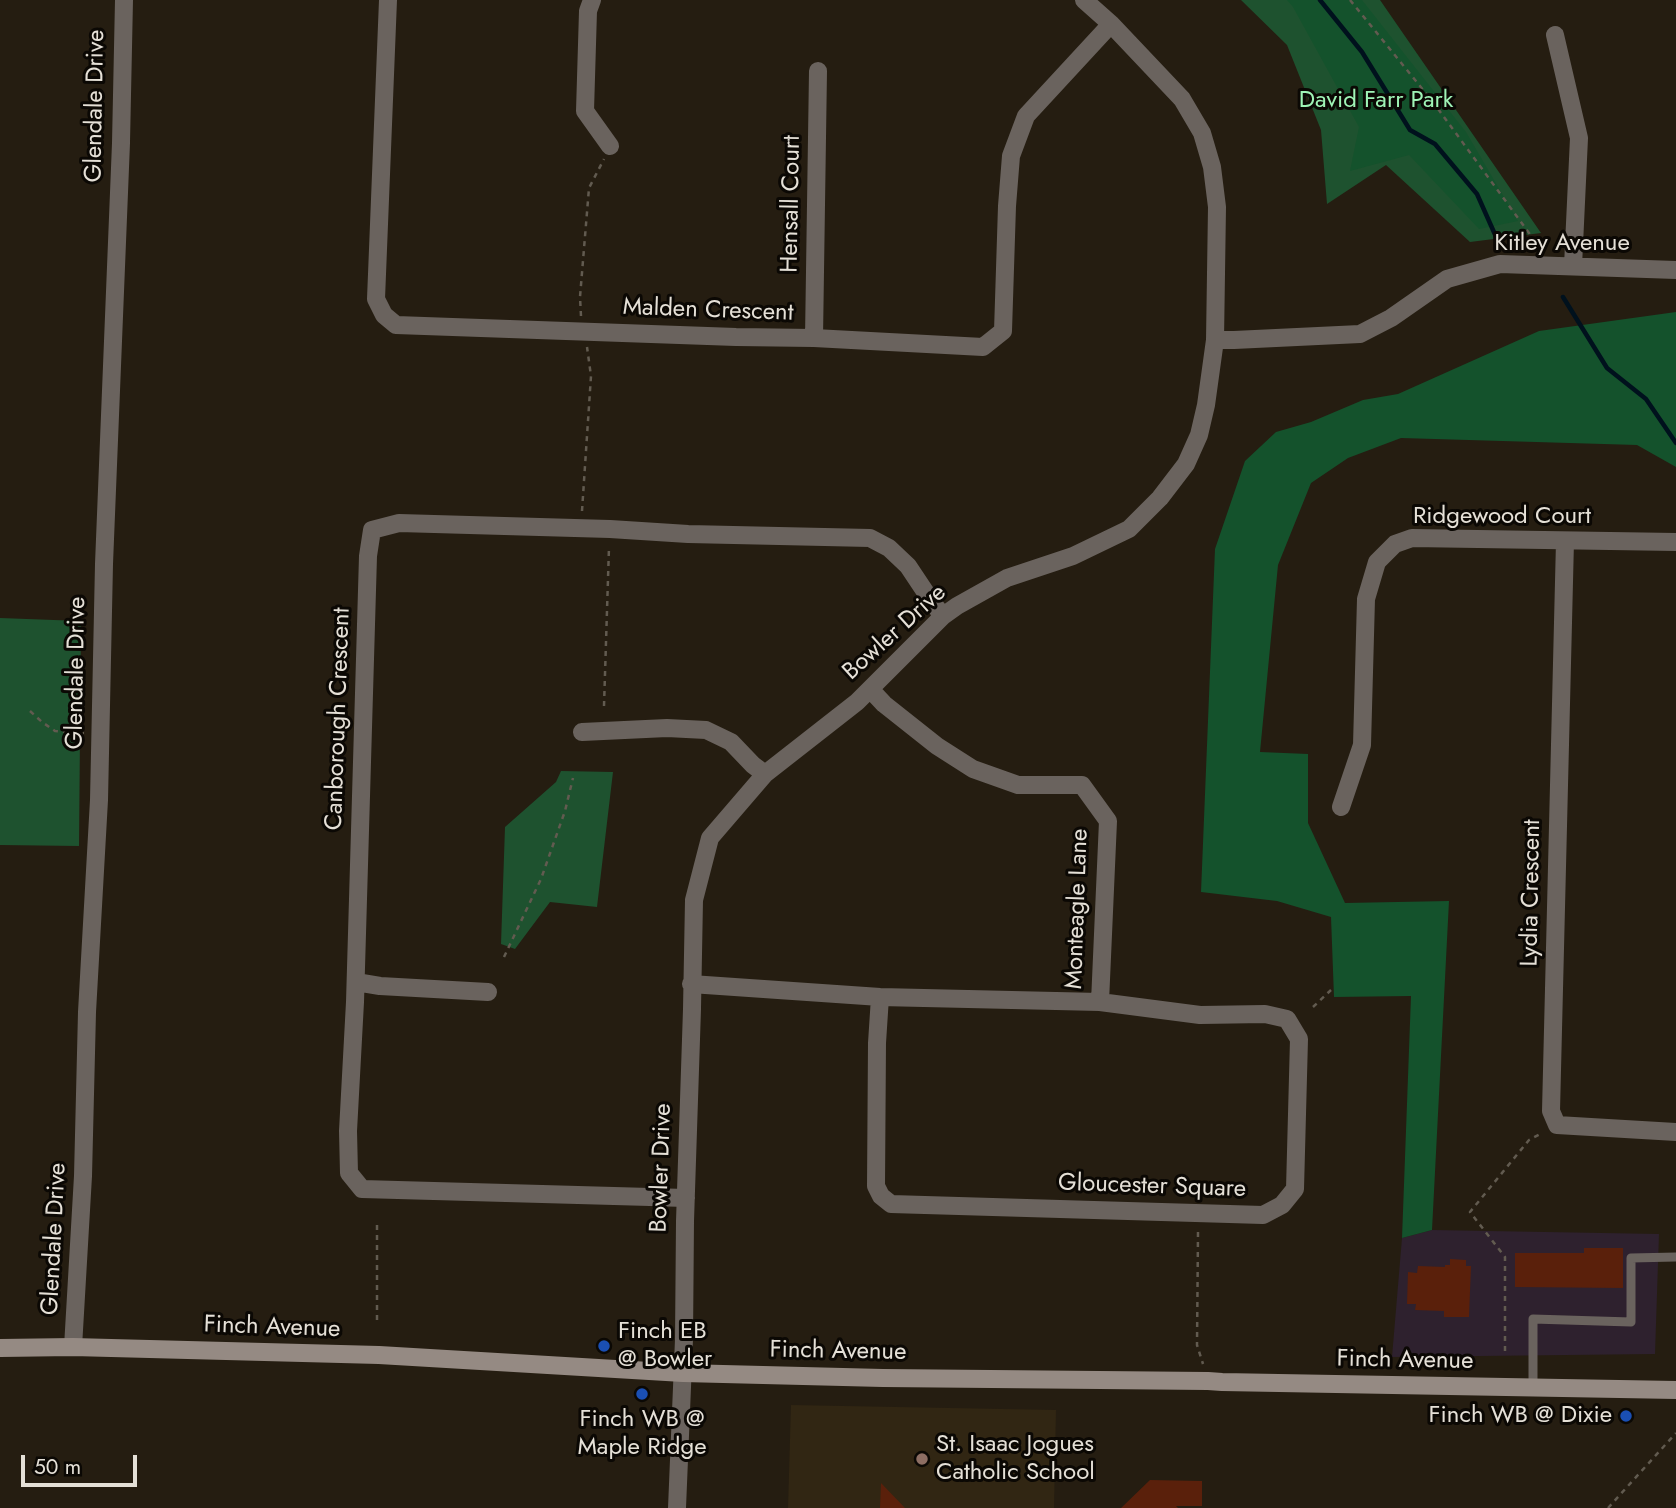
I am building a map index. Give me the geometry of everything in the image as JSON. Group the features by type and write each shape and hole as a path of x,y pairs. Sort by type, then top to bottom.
{"main road":[{"name":"Finch Avenue","path":"0,1348 74,1347 379,1356 683,1373 1676,1390"}],"street":[{"name":"Glendale Drive","path":"74,1347 83,1176 87,1012 99,800 104,564 124,0"},
{"name":"Malden Crescent","path":"388,0 376,299 384,315 396,325 814,338 983,347 1003,331 1011,156 1026,116 1111,24"},
{"path":"592,0 588,11 585,111 610,146"},
{"name":"Bowler Drive","path":"677,1508 684,1339 694,900 710,838 765,774 857,702 943,616 1007,578 1073,556 1129,529 1160,498 1186,464 1199,435 1215,340 1217,207 1212,166 1202,133 1182,99 1111,24 1084,0"},
{"path":"1555,35 1579,138 1573,266"},
{"name":"Hensall Court","path":"814,338 818,71"},
{"name":"Kitley Avenue","path":"1215,340 1360,334 1391,318 1447,279 1500,264 1676,270"},
{"name":"Canborough Crescent","path":"686,1198 362,1189 349,1173 368,556 373,530 399,523 870,538 889,548 908,566 943,616"},
{"name":"Ridgewood Court","path":"1342,807 1362,745 1366,599 1377,562 1395,544 1412,538 1676,542"},
{"name":"Lydia Crescent","path":"1558,1125 1551,1111 1551,1097 1565,541"},
{"name":"Monteagle Lane","path":"691,984 880,997 1100,1002 1108,821 1082,785 1018,785 973,769 937,746 884,704 870,689"},
{"path":"582,732 667,728 706,730 731,742 765,774"},
{"path":"356,982 380,986 488,992"},
{"name":"Gloucester Square","path":"880,997 876,1186 881,1196 891,1204 1263,1214 1282,1205 1295,1189 1299,1053 1299,1039 1287,1019 1265,1014 1200,1015 1100,1002"},
{"path":"1558,1125 1676,1132"}],"lane":[{"path":"1533,1388 1533,1319 1630,1322 1631,1258 1676,1257"}],"path":[{"path":"1350,0 1433,102 1540,248"},
{"path":"604,706 610,529"},
{"path":"30,710 55,731 84,733"},
{"path":"504,957 541,879 565,811 573,778"},
{"path":"1313,1007 1331,990"},
{"path":"1505,1351 1505,1257 1470,1212 1529,1140 1558,1125"},
{"path":"377,1225 377,1325"},
{"path":"1198,1232 1197,1345 1208,1381"},
{"path":"1608,1508 1676,1433"}],"shaded area":[{"path":"1432,1230 1659,1234 1655,1354 1392,1357 1402,1238"},
{"name":"St. Isaac Jogues Catholic School","path":"791,1405 1056,1410 1054,1508 788,1508"}],"green space":[{"name":"David Farr Park","path":"1241,0 1380,0 1541,233 1470,242 1386,165 1327,204 1321,130 1287,45"},
{"name":"David Farr Park","path":"1287,0 1362,0 1466,132 1518,221 1479,229 1409,155 1350,171 1359,127"},
{"path":"1676,312 1676,467 1637,445 1401,438 1348,458 1311,483 1278,565 1260,752 1308,754 1308,823 1345,903 1449,901 1432,1230 1402,1238 1411,996 1334,997 1331,917 1277,901 1201,892 1215,549 1245,461 1276,432 1311,422 1363,400 1398,394 1539,331"},
{"path":"0,618 81,621 79,846 0,845"},
{"path":"561,771 613,772 597,907 550,902 515,949 501,944 505,827 556,782"}],"building":[{"path":"1584,1248 1623,1248 1623,1288 1515,1287 1515,1253 1584,1253"},
{"path":"1450,1259 1466,1260 1466,1266 1471,1266 1469,1317 1444,1317 1444,1311 1415,1310 1416,1304 1407,1304 1408,1272 1417,1273 1418,1266 1445,1267 1450,1265"},
{"path":"1150,1480 1202,1481 1202,1506 1121,1508"},
{"path":"881,1483 905,1508 880,1508"}],"waterway":[{"path":"1320,0 1362,52 1410,130 1435,144 1477,194 1497,239"},
{"path":"1563,297 1607,368 1646,399 1676,443"}],"place":[{"name":"Finch EB @ Bowler","path":"604,1346"},
{"name":"Finch WB @ Maple Ridge","path":"642,1394"},
{"name":"Finch WB @ Dixie","path":"1626,1416"},
{"name":"St. Isaac Jogues Catholic School","path":"922,1459"}]}
